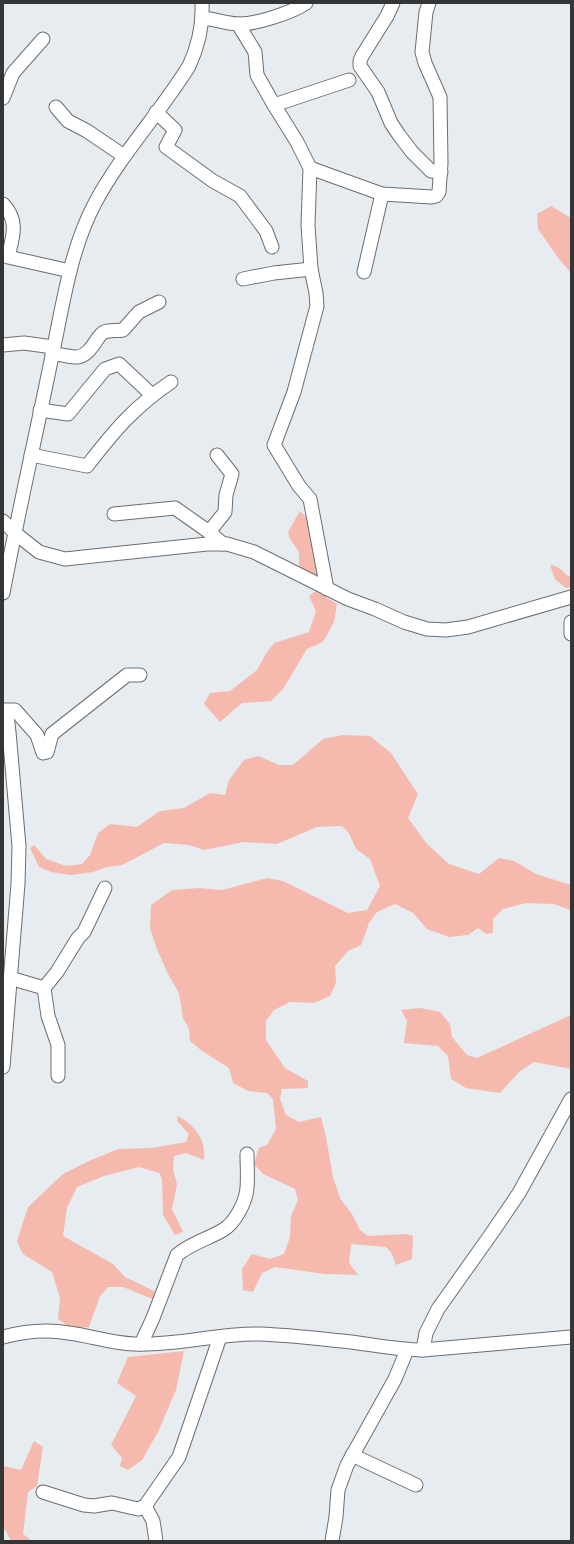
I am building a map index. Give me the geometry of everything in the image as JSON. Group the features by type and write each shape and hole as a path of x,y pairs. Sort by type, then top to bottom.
{"street":[{"path":"3,593 30,455 70,270 83,228 95,203 124,156 189,66 197,50 202,18 202,3"},
{"path":"202,18 238,24 256,22 294,10 306,3"},
{"path":"393,3 387,16 362,56 360,66 378,92 391,123 408,146 431,171 441,172"},
{"path":"310,168 382,194 432,198 439,192 441,172 440,97 425,63 422,52 425,18 429,3"},
{"path":"238,24 255,52 257,75 297,142 310,168 308,225 311,269 317,306 294,392 274,445 299,486 310,499 327,589"},
{"path":"3,98 8,70 43,39"},
{"path":"274,105 349,80"},
{"path":"56,107 68,122 88,131 124,156"},
{"path":"156,112 175,130 166,147 213,180 240,196 266,231 272,247"},
{"path":"364,272 382,194"},
{"path":"3,204 12,218 15,230 8,257 70,270"},
{"path":"244,279 274,273 311,269"},
{"path":"3,345 24,343 78,357 88,351 95,344 100,335 105,332 123,330 139,312 160,302"},
{"path":"40,410 68,414 105,369 118,364 152,395"},
{"path":"30,455 87,466 130,414 152,395 171,382"},
{"path":"209,532 225,512 226,495 232,474 217,455"},
{"path":"114,514 175,508 223,544"},
{"path":"3,522 39,552 64,559 207,544 223,544 254,552 348,599 404,622 427,629 446,630 468,627 571,597"},
{"path":"571,622 571,634"},
{"path":"3,710 15,710 37,735 43,753 47,752 52,734 127,675 140,675"},
{"path":"3,710 7,716 9,732 19,846 18,884 3,1065"},
{"path":"58,1076 58,1044 48,1016 44,988 57,972 78,938 84,932 105,888"},
{"path":"10,978 44,988"},
{"path":"423,1350 426,1332 438,1308 519,1193 571,1099"},
{"path":"141,1344 154,1318 168,1276 177,1255 185,1248 224,1230 232,1222 242,1205 247,1189 247,1154"},
{"path":"3,1337 38,1331 53,1331 70,1333 109,1342 141,1344 172,1343 258,1334 350,1342 407,1350 423,1350 571,1337"},
{"path":"43,1492 84,1505 94,1506 112,1503 138,1509 145,1506 179,1457 220,1337"},
{"path":"332,1541 338,1490 347,1465 394,1379 407,1350"},
{"path":"352,1455 416,1485"},
{"path":"145,1506 153,1521 156,1541"}],"shaded area":[{"path":"551,206 571,218 571,273 559,259 538,229 537,214"},
{"path":"300,511 310,521 319,572 315,576 299,566 299,552 290,539 288,532"},
{"path":"550,565 559,568 571,577 571,587 566,588 555,579"},
{"path":"316,591 337,604 334,622 323,642 307,649 283,689 271,701 242,703 220,722 204,704 210,693 230,691 257,670 265,655 274,643 309,632 316,611 309,596"},
{"path":"343,735 370,736 391,753 418,794 408,818 427,844 449,864 479,874 499,858 514,861 536,874 571,885 571,912 570,910 554,904 526,903 503,909 493,919 493,933 486,934 478,928 468,935 449,937 427,929 413,913 395,904 377,912 369,923 361,945 348,951 335,966 336,983 330,996 314,1003 290,1002 274,1010 266,1021 266,1040 285,1068 308,1081 308,1088 282,1089 280,1099 286,1115 299,1122 321,1117 333,1177 340,1198 352,1214 360,1230 368,1236 405,1234 413,1236 412,1259 396,1265 392,1254 386,1247 351,1244 349,1263 358,1275 325,1274 275,1267 262,1273 253,1292 243,1290 242,1269 252,1254 270,1259 284,1254 290,1237 291,1216 298,1200 295,1189 263,1174 254,1164 259,1148 267,1145 276,1129 273,1099 267,1093 248,1091 233,1083 229,1068 202,1051 190,1041 189,1029 183,1018 179,993 168,974 156,947 150,928 151,905 172,890 199,888 222,890 267,878 283,881 348,913 367,910 380,886 370,859 356,849 349,833 342,826 317,827 277,844 244,842 204,850 189,845 164,843 122,865 107,867 93,872 71,875 51,872 39,867 30,848 34,845 46,859 66,866 82,864 90,855 98,833 110,824 137,827 160,811 184,808 210,793 225,795 229,780 244,760 258,756 279,765 293,765 323,739"},
{"path":"420,1008 440,1012 450,1024 452,1037 467,1055 477,1058 571,1015 571,1069 534,1062 520,1071 500,1093 466,1088 451,1079 448,1056 438,1046 404,1043 407,1021 401,1010"},
{"path":"178,1116 195,1129 201,1140 204,1153 204,1160 186,1153 174,1156 173,1170 177,1184 172,1209 183,1232 175,1235 163,1215 162,1179 159,1173 139,1167 104,1176 77,1187 67,1208 63,1236 113,1264 125,1277 156,1292 155,1300 123,1287 108,1287 100,1296 89,1327 71,1328 58,1319 60,1298 52,1272 23,1254 17,1241 28,1207 63,1174 91,1160 119,1149 152,1148 186,1142 189,1134 177,1121"},
{"path":"184,1351 176,1390 158,1432 142,1460 128,1470 120,1466 122,1458 111,1445 136,1396 117,1383 128,1357"},
{"path":"34,1441 43,1447 37,1486 28,1492 23,1534 32,1541 11,1541 3,1526 3,1466 21,1470"}]}
